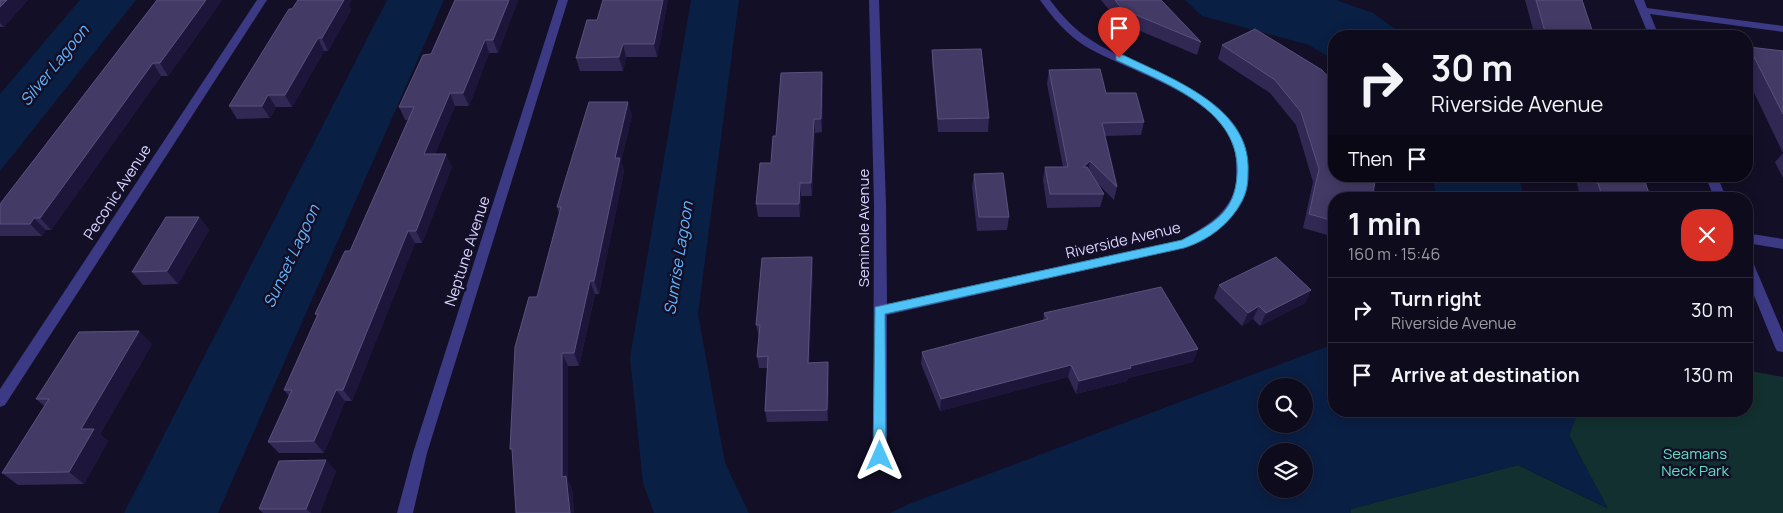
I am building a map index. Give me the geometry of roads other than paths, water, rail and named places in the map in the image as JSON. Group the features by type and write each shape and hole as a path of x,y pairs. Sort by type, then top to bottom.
{"street":[{"name":"Peconic Avenue","path":"0,401 262,0"},
{"name":"Neptune Avenue","path":"405,513 420,453 563,0"},
{"name":"Seminole Avenue","path":"874,0 880,205 880,456"},
{"name":"Riverside Avenue","path":"880,311 1184,244 1214,228 1230,213 1242,192 1244,165 1241,149 1232,129 1207,103 1180,86 1089,43 1058,18 1045,0"},
{"path":"1641,5 1783,29"},
{"path":"1641,5 1651,30"},
{"path":"1753,239 1783,244"},
{"path":"1753,277 1782,347"}],"water":[{"name":"Silver Lagoon","path":"80,0 136,0 0,171 0,94"},
{"name":"Sunset Lagoon","path":"387,0 444,0 218,513 124,513"},
{"name":"Sunrise Lagoon","path":"691,0 739,0 698,314 725,463 749,513 654,513 643,483 630,358"},
{"path":"1185,0 1336,0 1373,13 1397,30 1328,30 1328,56 1309,45 1202,16"},
{"path":"1434,182 1520,182 1522,192 1435,192"},
{"path":"1328,346 1328,417 1576,417 1569,436 1608,508 1518,465 1351,509 1351,513 890,513 909,504"}],"park label":[{"name":"Seamans Neck Park","path":"1695,462"}]}
